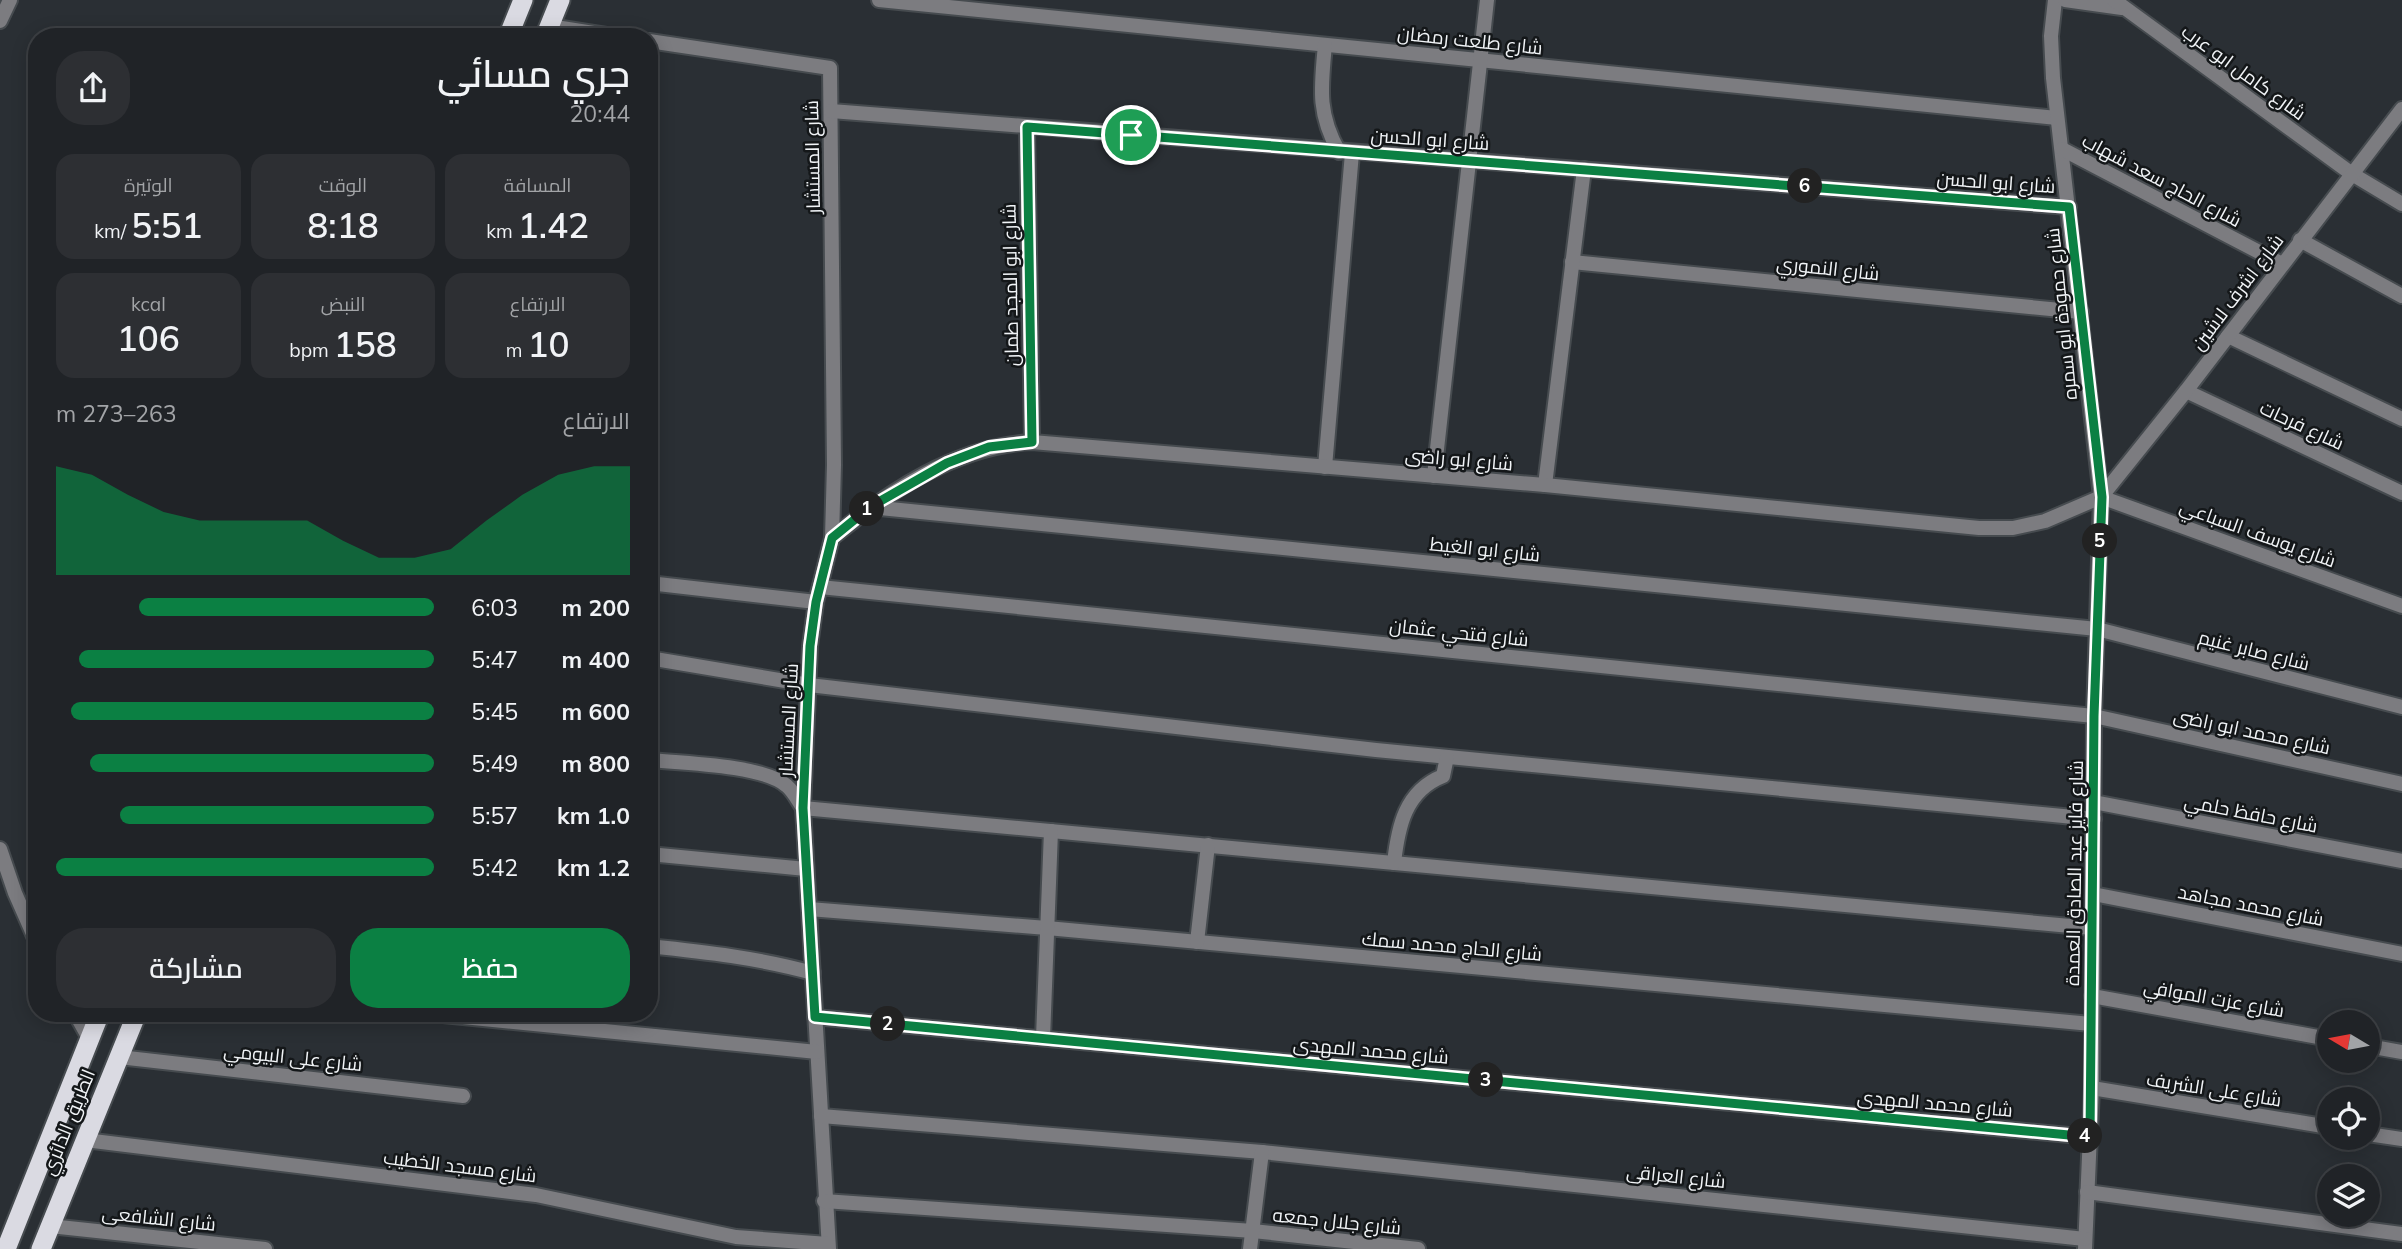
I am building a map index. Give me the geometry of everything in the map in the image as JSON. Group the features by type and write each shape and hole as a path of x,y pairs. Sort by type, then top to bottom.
{"highway":[{"path":"512,28 523,0"},
{"path":"549,28 560,0"},
{"name":"الطريق الدائري","path":"6,1249 96,1022"},
{"name":"الطريق الدائري","path":"41,1249 133,1022"},
{"path":"40,1164 70,1177"}],"street":[{"path":"0,21 10,0"},
{"name":"شارع طلعت رمضان","path":"878,0 2057,118"},
{"path":"1434,476 1488,0"},
{"name":"شارع حمودة ابو سمره","path":"2055,0 2052,37 2057,118 2102,497"},
{"path":"2065,0 2118,4"},
{"name":"شارع كامل ابو عرب","path":"2118,4 2352,174 2402,204"},
{"name":"شارع المستشار","path":"658,42 830,68 834,452 832,538 816,602 810,646 803,808 828,1247"},
{"path":"1325,45 1321,104 1328,128 1345,153 1325,467"},
{"name":"شارع اشرف لاشين","path":"2102,497 2402,109"},
{"name":"شارع ابو الحسن","path":"831,111 1345,153 1469,160 2069,207"},
{"name":"شارع ابو المجد طمان","path":"1027,127 1032,442"},
{"name":"شارع الحاج سعد شهاب","path":"2062,149 2282,264"},
{"path":"1545,485 1584,169"},
{"path":"2300,240 2402,296"},
{"name":"شارع النموري","path":"1572,262 2081,312"},
{"path":"2228,336 2402,419"},
{"name":"شارع فرحات","path":"2186,391 2402,493"},
{"name":"شارع ابو راضى","path":"832,538 870,507 967,454 989,447 1032,442 1545,485 1979,528 2012,528 2045,521 2102,497"},
{"name":"شارع يوسف السباعي","path":"2102,497 2402,606"},
{"name":"شارع فايز عبد الصادق العمدة","path":"2085,1244 2092,1088 2094,716 2102,497"},
{"name":"شارع ابو الغيط","path":"870,507 2097,629"},
{"path":"658,584 816,602"},
{"name":"شارع فتحي عثمان","path":"820,587 2094,716"},
{"name":"شارع صابر غنيم","path":"2097,629 2402,707"},
{"path":"658,660 809,685 1447,757 2094,819"},
{"name":"شارع محمد ابو راضى","path":"2094,716 2402,784"},
{"path":"1394,863 1398,829 1408,804 1420,790 1443,776 1447,757"},
{"path":"658,761 754,772 779,780 788,787 803,808 2092,928"},
{"name":"شارع حافظ حلمي","path":"2094,802 2402,861"},
{"path":"1043,1038 1051,831"},
{"path":"1197,942 1208,845"},
{"path":"0,849 28,923"},
{"path":"658,855 807,869"},
{"name":"شارع محمد مجاهد","path":"2092,894 2402,954"},
{"name":"شارع الحاج محمد سمك","path":"809,909 1047,928 2091,1024"},
{"path":"658,947 774,962 813,973"},
{"name":"شارع عزت الموافي","path":"2092,996 2317,1037"},
{"name":"شارع محمد المهدى","path":"815,1017 2090,1137"},
{"path":"80,1022 89,1038"},
{"path":"514,1022 817,1052"},
{"path":"2380,1048 2402,1052"},
{"name":"شارع على البيومي","path":"119,1057 463,1096"},
{"name":"شارع على الشريف","path":"2092,1088 2317,1125"},
{"name":"شارع العراقى","path":"821,1116 1262,1152 2085,1244"},
{"path":"2380,1136 2402,1139"},
{"name":"شارع مسجد الخطيب","path":"85,1140 536,1195 736,1237 828,1247"},
{"path":"1250,1249 1262,1152"},
{"path":"2087,1192 2402,1234"},
{"name":"شارع جلال جمعه","path":"824,1201 1253,1231 1418,1249"},
{"name":"شارع الشافعى","path":"50,1226 265,1249"}],"route":[{"path":"1027,127 1131,135 2069,207 2102,497 2094,716 2090,1137 815,1017 803,808 810,646 816,602 832,538 870,507 947,463 989,447 1032,442 1027,127"}]}
